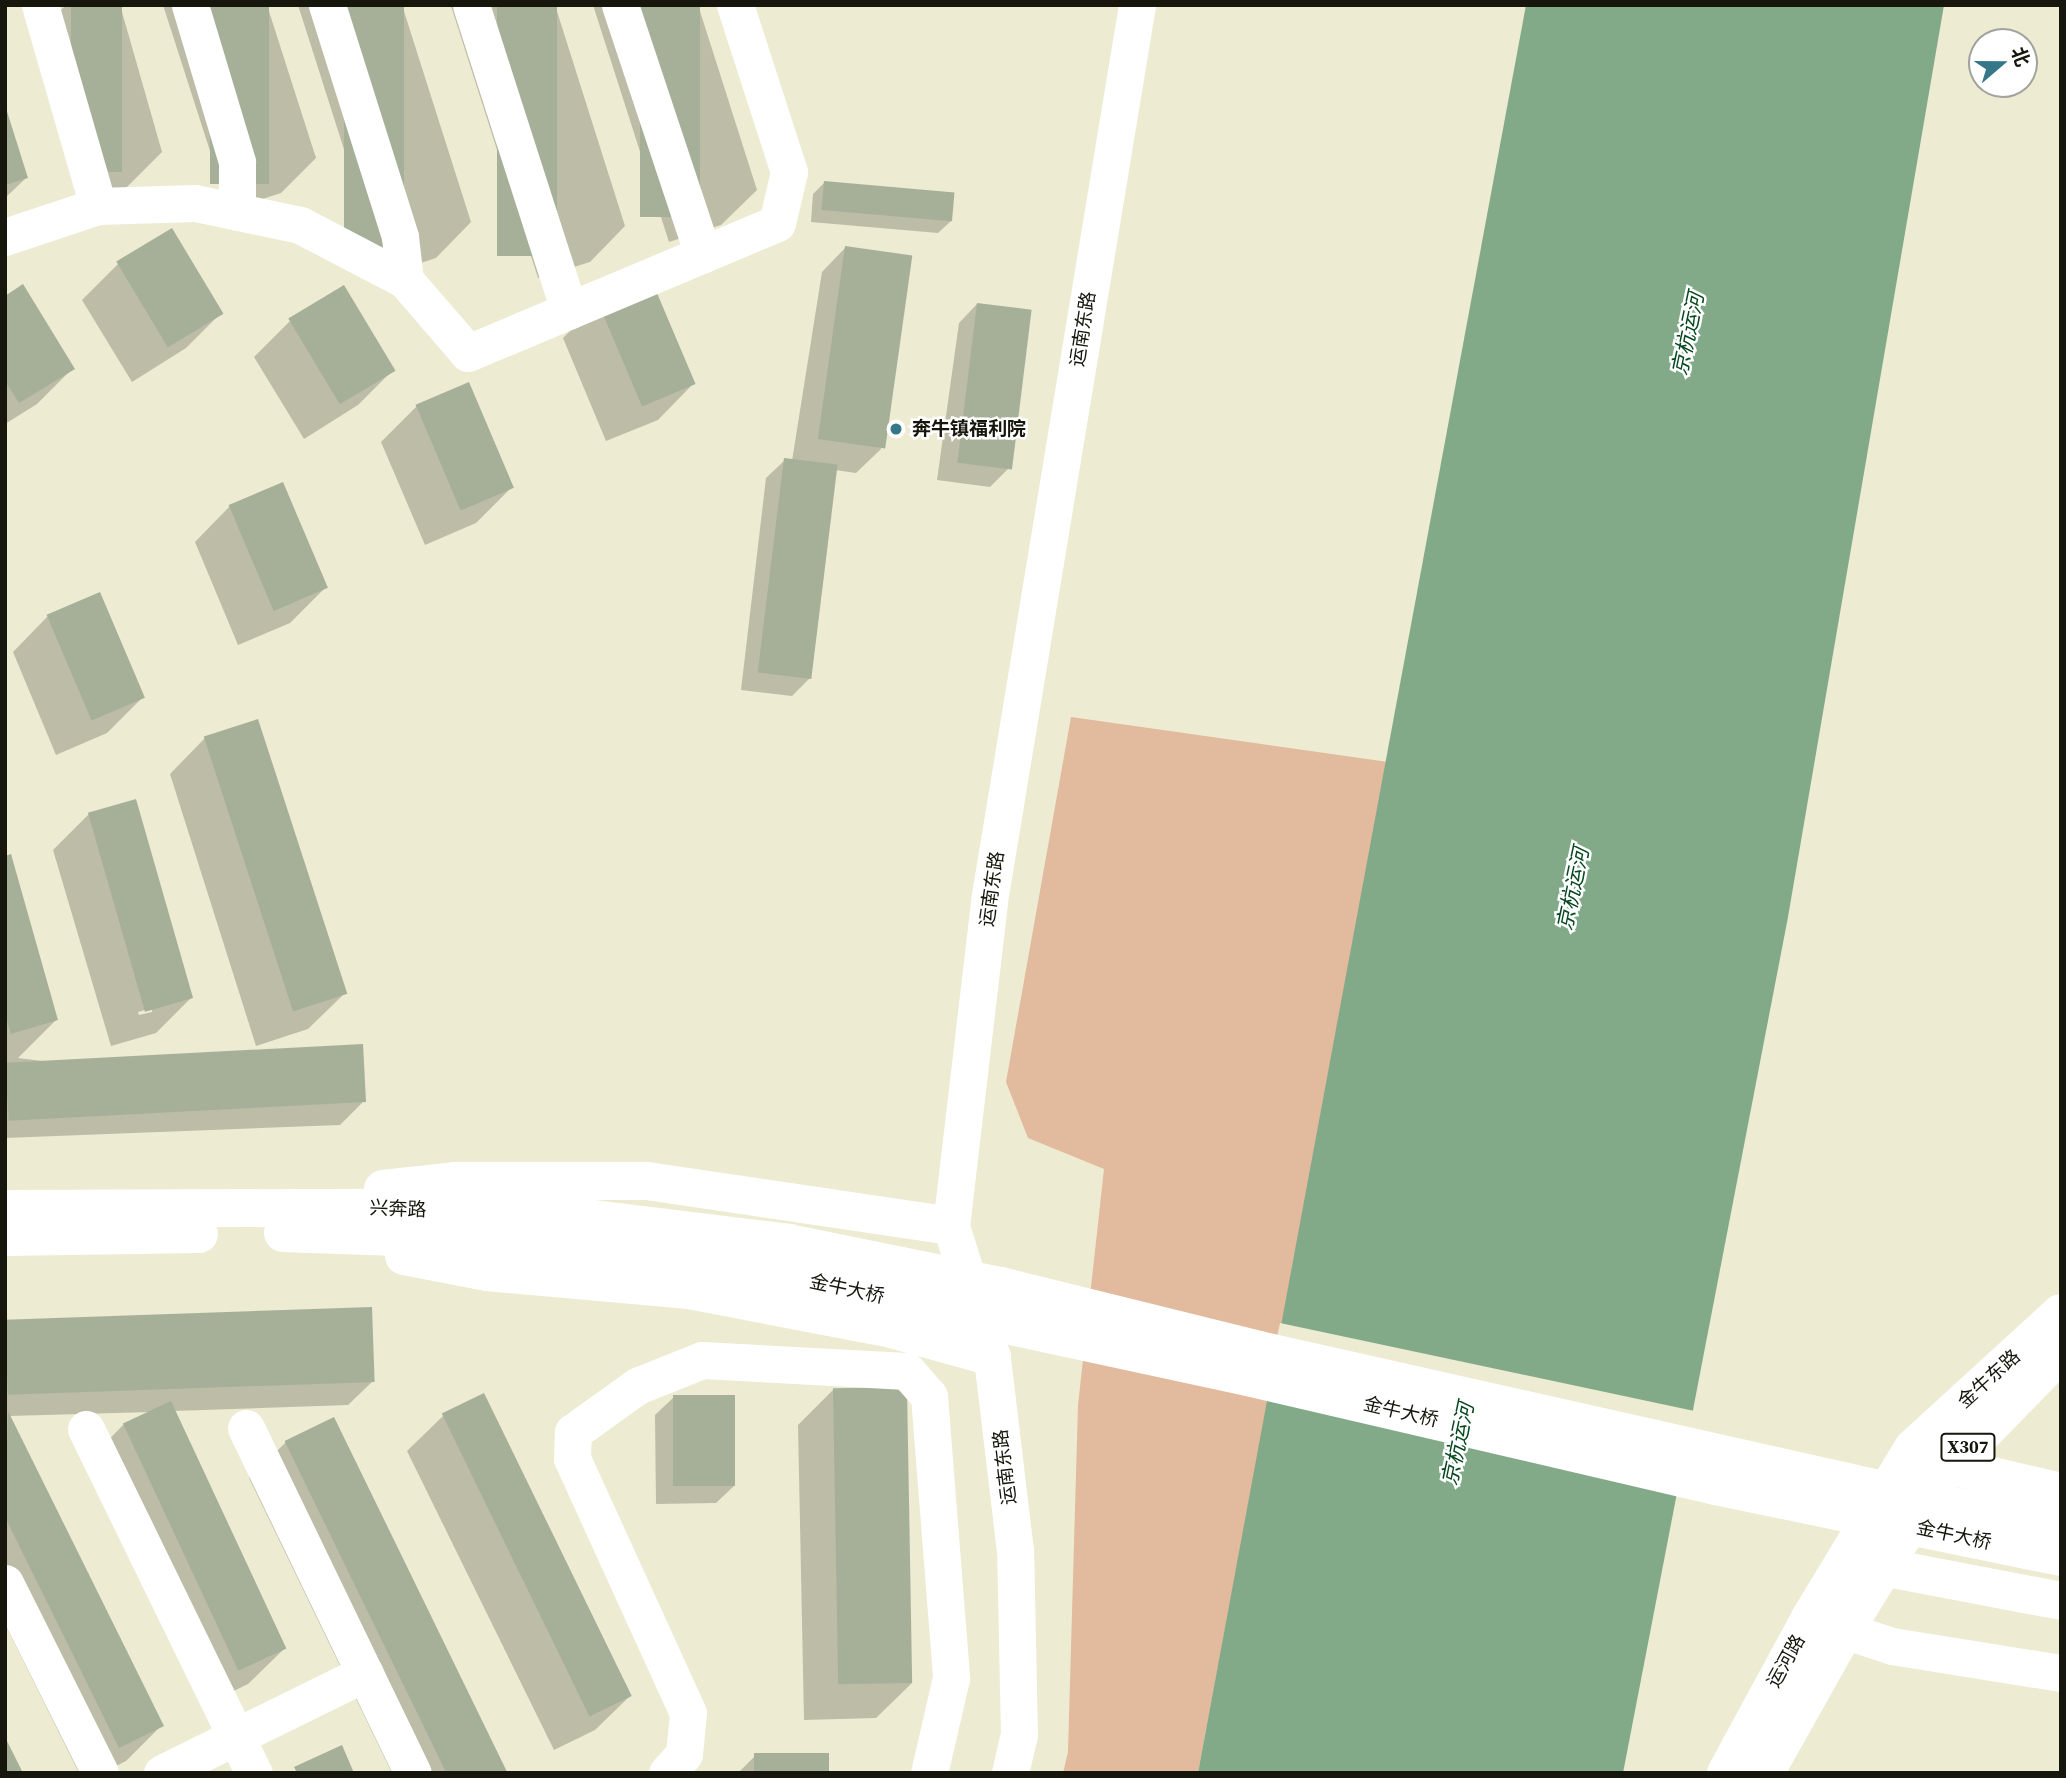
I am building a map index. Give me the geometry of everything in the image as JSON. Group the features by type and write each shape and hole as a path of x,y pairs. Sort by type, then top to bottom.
{"main road":[{"path":"283,1220 354,1192 455,1181 647,1181 951,1226"},
{"name":"兴奔路","path":"5,1209 283,1220 586,1218 786,1259"},
{"path":"5,1237 283,1220 486,1272 690,1290 891,1329 992,1357"},
{"name":"金牛大桥","path":"786,1259 1001,1286 1286,1356 2061,1530"},
{"name":"金牛大桥","path":"786,1259 1252,1378 1714,1486 2061,1557"},
{"name":"金牛东路","path":"1875,1558 1913,1448 2061,1313"},
{"name":"金牛东路","path":"1875,1558 1955,1460 2061,1353"},
{"path":"1913,1448 2061,1492"},
{"path":"1955,1460 2061,1477"},
{"path":"1875,1558 2061,1589"},
{"path":"1875,1558 2061,1601"},
{"name":"运河路","path":"1726,1773 1875,1558"},
{"name":"运河路","path":"1765,1773 1827,1625"}],"street":[{"path":"40,5 98,206"},
{"path":"190,5 237,162 237,212"},
{"path":"327,5 400,237 405,280"},
{"path":"471,5 569,311"},
{"path":"620,5 703,255"},
{"path":"5,237 98,206 195,203 300,225 405,280 468,354 777,223 789,172 735,5"},
{"name":"运南东路","path":"1010,1773 1019,1735 1015,1551 992,1357 951,1226 989,901 1137,5"},
{"path":"667,1773 684,1754 688,1713 572,1459 573,1432 637,1386 702,1360 907,1371 929,1396 951,1678 929,1773"},
{"path":"246,1428 413,1773"},
{"path":"86,1429 254,1773"},
{"path":"5,1583 100,1773"},
{"path":"1827,1625 1892,1646 2061,1673"},
{"path":"162,1773 365,1673"}],"shaded area":[{"path":"1071,717 1388,762 1198,1773 1063,1773 1068,1752 1078,1405 1104,1169 1028,1138 1006,1082"}],"water":[{"name":"京杭运河","path":"1526,5 1944,5 1788,917 1623,1773 1198,1773"}],"pier":[{"path":"1280,1323 1697,1412 1682,1482 1265,1393"}],"building":[{"path":"71,5 122,5 122,172 71,172"},
{"path":"210,5 269,5 269,184 210,184"},
{"path":"344,5 404,5 404,252 344,252"},
{"path":"497,5 557,5 557,256 497,256"},
{"path":"640,5 700,5 700,217 640,217"},
{"path":"5,105 28,178 5,185"},
{"path":"824,181 955,192 952,221 821,210"},
{"path":"172,228 224,314 168,347 116,261"},
{"path":"845,246 912,255 885,449 818,439"},
{"path":"651,279 696,384 642,407 598,302"},
{"path":"23,284 75,369 19,403 5,381 5,296"},
{"path":"344,285 396,371 340,404 288,318"},
{"path":"977,303 1032,310 1012,470 957,463"},
{"path":"469,382 514,488 461,511 416,405"},
{"path":"784,458 838,465 811,679 758,672"},
{"path":"283,482 328,588 274,611 229,505"},
{"path":"100,592 145,698 92,721 47,615"},
{"path":"258,719 347,994 293,1011 204,737"},
{"path":"136,799 193,998 145,1012 88,813"},
{"path":"11,854 58,1020 11,1034 5,1014 5,856"},
{"path":"363,1044 366,1102 9,1121 5,1063"},
{"path":"372,1307 375,1382 8,1395 5,1320"},
{"path":"907,1387 912,1683 838,1684 833,1388"},
{"path":"484,1393 632,1696 589,1716 442,1414"},
{"path":"673,1395 735,1395 735,1486 673,1486"},
{"path":"171,1401 286,1648 238,1671 123,1423"},
{"path":"8,1411 164,1726 119,1748 5,1517"},
{"path":"334,1417 508,1773 446,1773 285,1441"},
{"path":"5,1737 23,1773 5,1773"},
{"path":"342,1745 354,1773 297,1773 294,1767"},
{"path":"754,1753 829,1753 829,1773 754,1773"}],"place":[{"name":"奔牛镇福利院","path":"896,429"}]}
